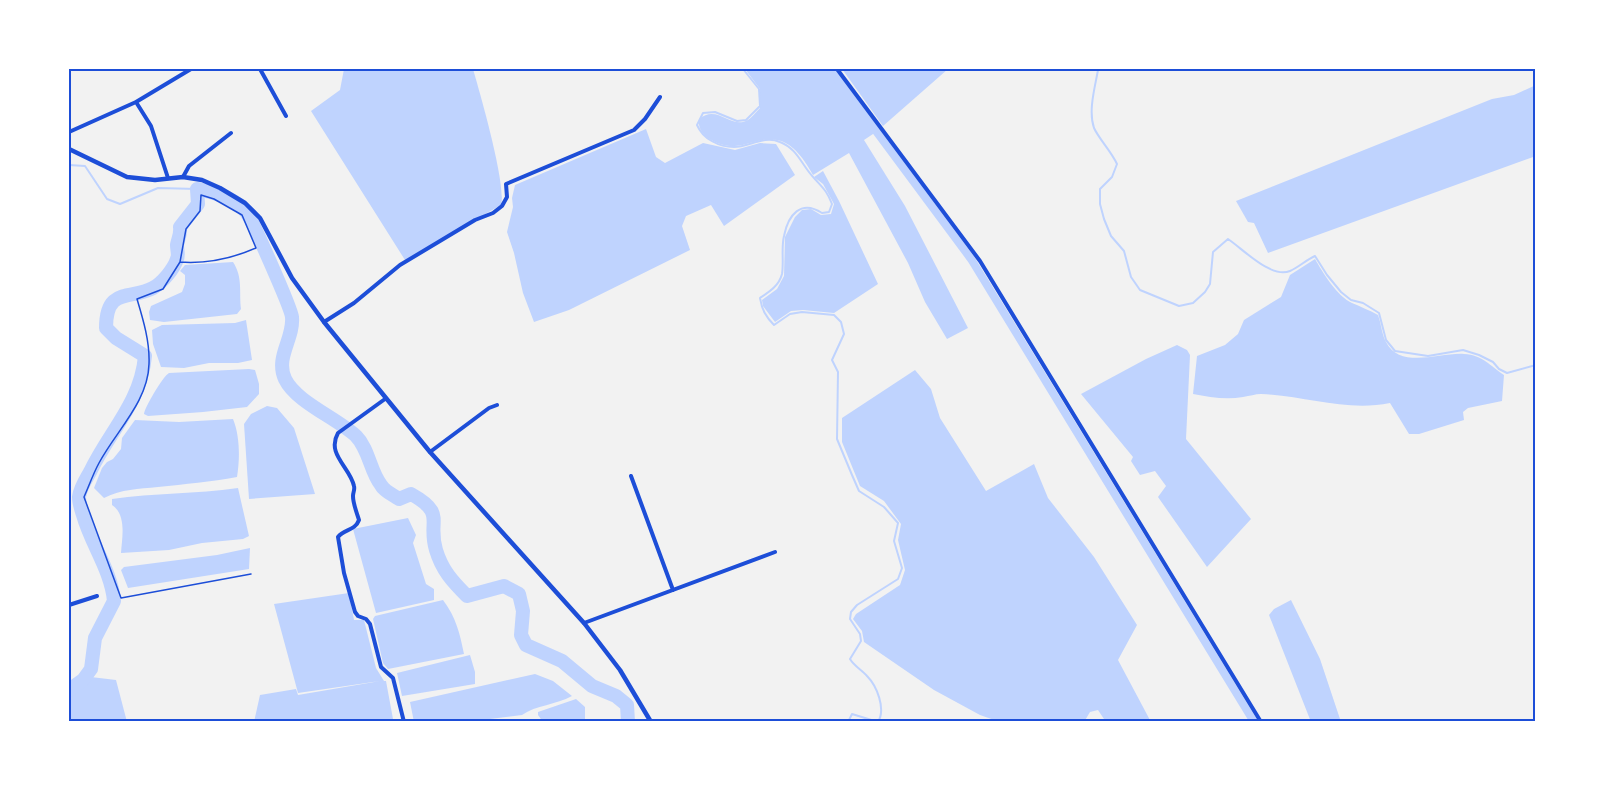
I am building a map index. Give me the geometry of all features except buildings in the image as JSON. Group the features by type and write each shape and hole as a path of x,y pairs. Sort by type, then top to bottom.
{"street":[{"path":"69,132 136,102 190,69"},
{"path":"260,69 286,116"},
{"path":"837,69 981,261 1261,722"},
{"path":"324,322 354,303 410,259 475,220 493,213 502,206 507,197 506,184 634,130 645,119 660,97"},
{"path":"136,102 151,126 168,178"},
{"path":"183,177 189,166 231,133"},
{"path":"69,148 128,177 155,180 183,177 202,180 245,203 260,218 292,278 324,322 430,452 584,623 620,670 651,722"},
{"path":"385,399 338,433 333,443 354,486 354,499 359,520 355,527 341,533 338,537 344,573 356,614 368,621 381,667 393,678 404,722"},
{"path":"430,452 489,408 497,405"},
{"path":"631,476 673,590"},
{"path":"584,623 775,552"},
{"path":"69,605 97,596"}],"path":[{"path":"180,262 198,263 234,258 256,248 242,215 214,199 201,195 200,212 186,228 180,262 163,289 137,299 144,326 149,364 144,387 128,418 99,462 84,497 121,598 251,574"}],"water":[{"path":"344,69 473,69 497,160 502,195 501,205 405,260 311,111 340,90"},
{"path":"745,69 828,69 876,132 864,140 905,206 968,328 947,339 925,302 908,263 849,153 813,175 798,153 783,142 766,140 729,146 710,139 701,131 699,119 706,115 718,115 734,122 740,122 748,120 760,108 760,89"},
{"path":"842,69 948,69 883,126"},
{"path":"1536,85 1536,156 1268,253 1254,223 1248,222 1236,201 1492,99 1514,95"},
{"path":"646,129 656,157 665,163 703,143 735,150 760,143 776,144 795,175 724,226 711,205 686,216 682,226 690,250 569,310 534,322 523,293 507,232 515,185"},
{"path":"823,171 878,284 834,313 791,311 775,322 763,306 762,300 777,289 784,276 785,237 795,217 802,210 811,209 821,215 831,214 834,204 823,184 814,177"},
{"path":"1315,259 1326,277 1346,300 1378,315 1386,342 1392,350 1411,358 1464,354 1481,359 1504,375 1502,401 1468,408 1463,412 1464,420 1419,434 1409,434 1390,403 1358,406 1277,395 1261,394 1230,398 1193,394 1197,356 1225,345 1238,334 1244,320 1281,297 1290,275"},
{"path":"233,262 240,285 241,309 237,314 164,322 150,320 151,306 182,292 185,275 180,271 185,265"},
{"path":"246,320 252,360 238,363 209,363 184,368 161,367 153,344 152,330 162,325 235,323"},
{"path":"1177,345 1187,350 1190,355 1186,439 1251,519 1207,567 1158,497 1166,486 1155,471 1140,475 1131,461 1133,457 1081,394"},
{"path":"255,370 259,394 247,407 148,416 144,414 147,405 169,373"},
{"path":"915,370 931,389 940,418 986,491 1034,464 1048,498 1094,557 1137,625 1118,660 1151,722 1106,722 1098,710 1090,712 1084,722 1000,722 980,715 934,690 864,642 862,631 853,619 856,614 900,585 905,570 898,540 901,524 884,501 860,486 842,442 842,418"},
{"path":"267,406 277,408 294,428 315,494 249,499 244,424 251,414"},
{"path":"233,419 239,448 237,477 130,490 104,498 94,488 102,468 121,449 122,438 135,420 179,422"},
{"path":"238,488 249,536 243,539 202,543 169,550 121,553 122,521 117,509 112,505 112,499"},
{"path":"408,518 416,535 413,543 426,584 434,589 434,600 376,613 353,529"},
{"path":"250,548 249,569 128,588 121,570 124,567 217,555"},
{"path":"349,593 354,620 364,620 376,668 386,681 393,719 378,722 254,722 260,695 296,689 298,695 380,681 298,693 274,604"},
{"path":"443,600 457,626 464,654 388,669 383,663 373,619 375,616"},
{"path":"1291,600 1320,659 1341,722 1311,722 1269,615 1274,609"},
{"path":"470,655 475,672 475,684 402,696 397,673"},
{"path":"535,674 553,681 572,696 522,715 466,722 414,722 410,702"},
{"path":"91,677 116,680 127,722 70,722 69,693"},
{"path":"576,699 585,707 585,722 543,722 538,715 538,712"}],"waterway":[{"path":"743,69 759,89 760,106 746,120 737,121 715,112 703,113 697,125 707,138 723,146 734,147 768,140 786,145 796,153 828,196 832,204 829,212 822,213 808,208 797,211 792,216 783,241 781,278 760,298 765,313 774,325 790,314 802,312 834,315 841,322 844,334 832,360 838,372 837,439 859,491 884,507 898,523 894,541 902,568 898,579 857,605 851,612 850,619 860,634 861,641 850,659 874,686 881,704 880,717 878,722 852,714 848,722"},
{"path":"830,69 971,259 1254,722"},
{"path":"1100,69 1093,99 1092,121 1096,132 1117,164 1112,177 1100,189 1100,204 1111,236 1124,251 1131,277 1140,290 1179,306 1193,303 1210,284 1213,252 1228,239 1274,271 1290,271 1315,256 1341,292 1351,300 1363,303 1379,313 1386,340 1395,351 1428,356 1463,350 1493,362 1507,373 1536,365"},
{"path":"69,165 85,166 107,199 120,204 158,188 197,189"},
{"path":"69,690 83,680 91,669 95,638 114,601 109,579 87,526 79,497 83,484 131,402 142,373 145,356 116,338 106,328 107,315 115,300 153,288 170,271 178,257 180,227 198,204 197,189 217,194 236,203 246,212 256,230 292,317 282,363 285,379 290,387 307,402 356,436 364,447 374,473 384,489 399,499 411,494 429,507 434,518 434,540 438,557 448,575 467,596 504,586 519,594 523,611 521,635 526,645 562,661 592,686 616,696 627,705 628,722"}]}
